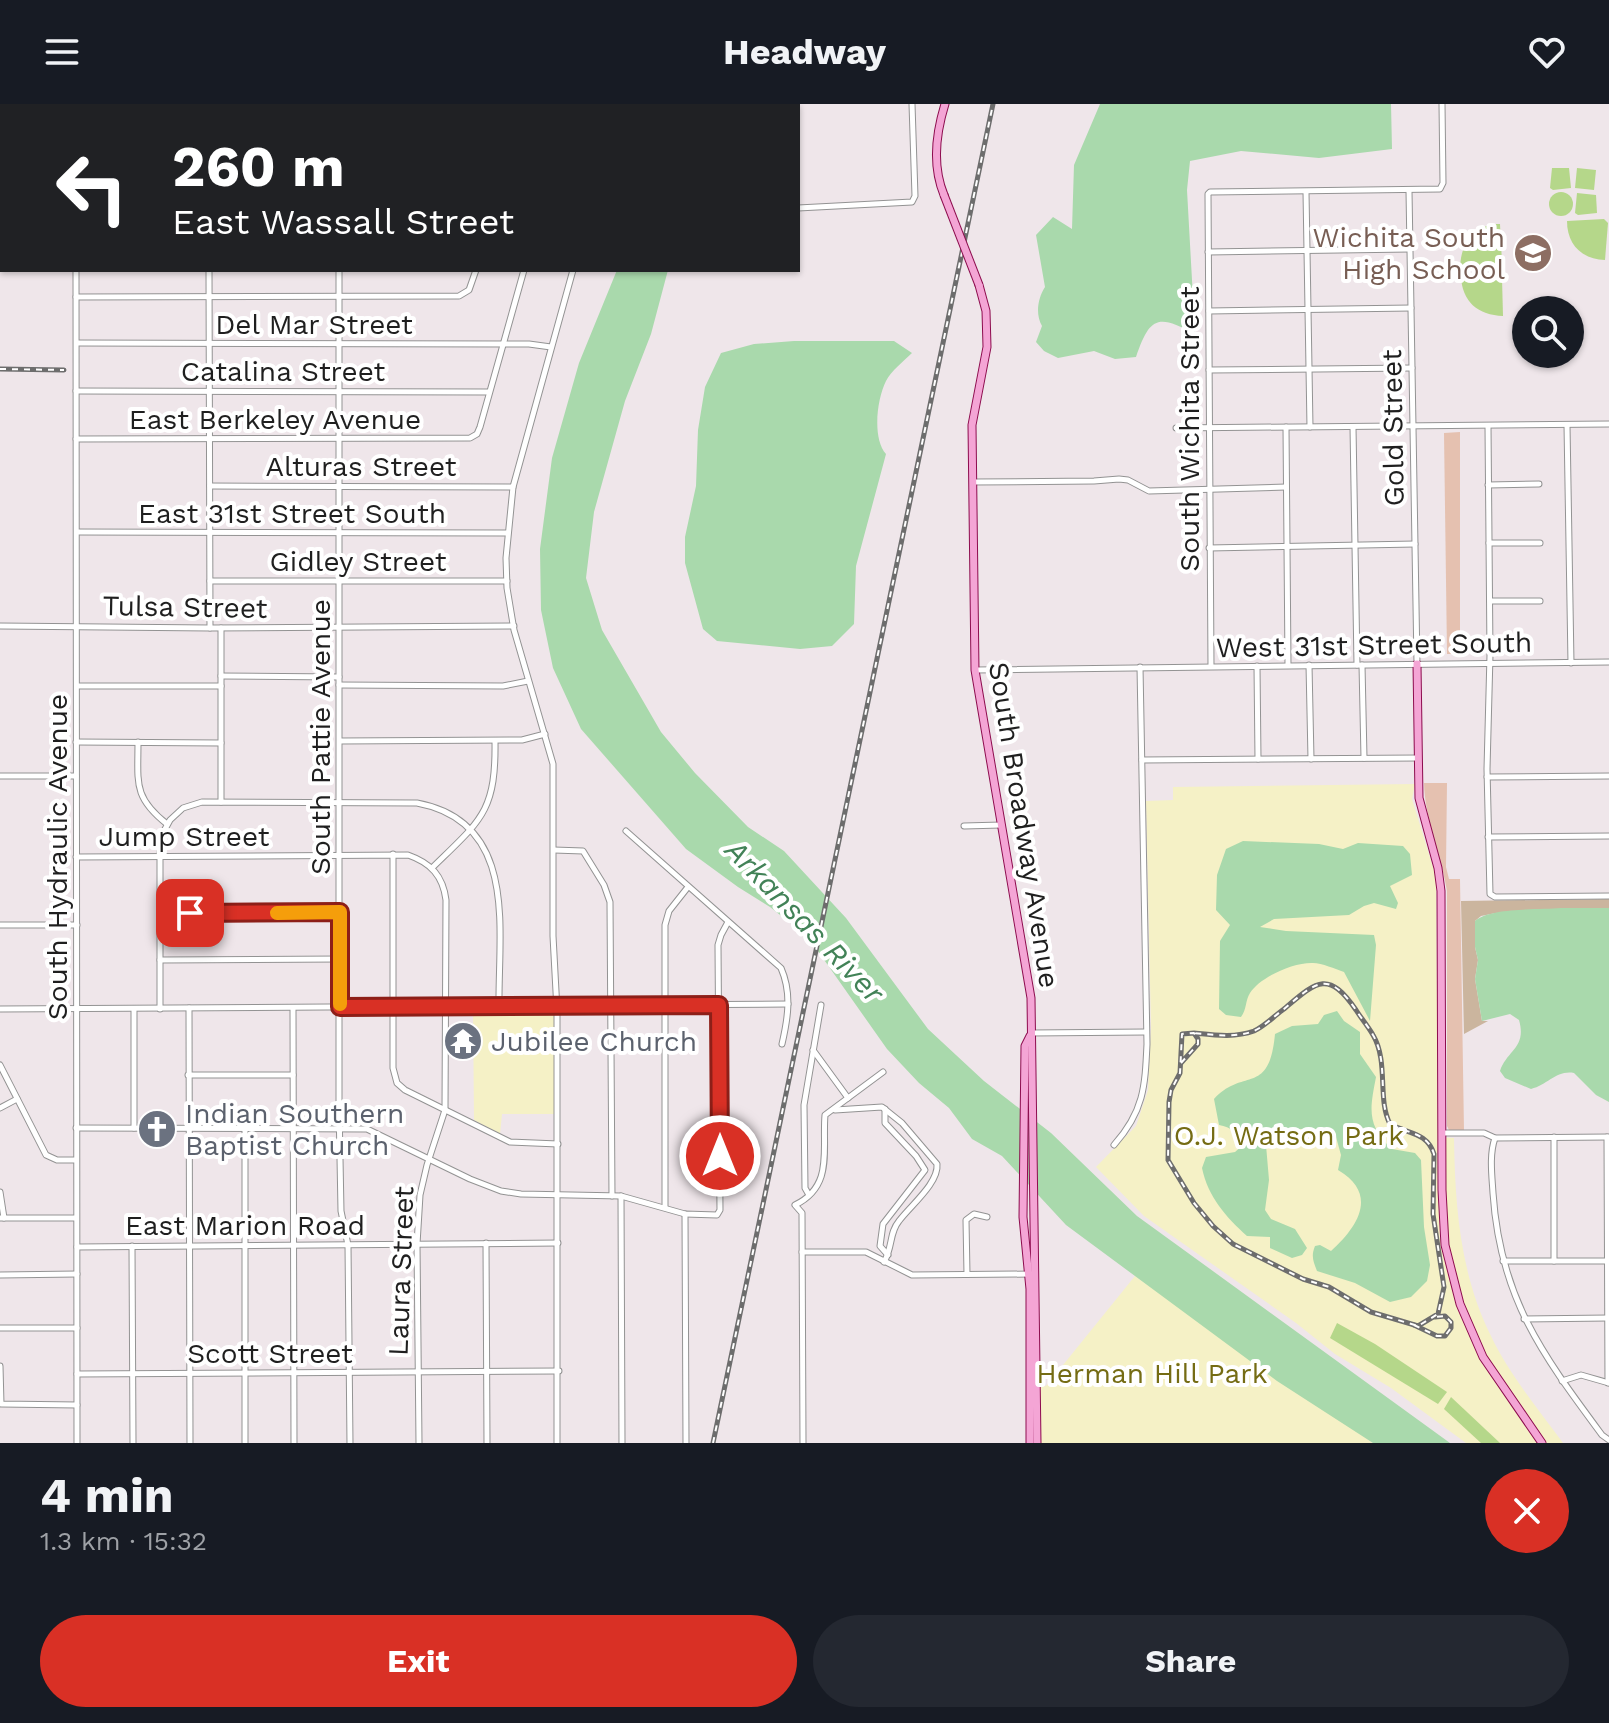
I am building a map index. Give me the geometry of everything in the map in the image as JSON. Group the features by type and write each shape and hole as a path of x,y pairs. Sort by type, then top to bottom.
{"main road":[{"name":"South Broadway Avenue","path":"945,104 939,126 937,156 944,195 986,311 987,347 973,415 975,670 1031,998 1033,1219 1030,1443"},
{"path":"1417,664 1419,798 1441,891 1445,1245 1460,1304 1483,1357 1542,1443"},
{"name":"South Broadway Avenue","path":"1030,1034 1025,1046 1023,1217 1032,1274 1037,1443"}],"street":[{"path":"800,208 909,203 915,196 912,104"},
{"path":"1310,427 1306,192 1437,190 1442,186 1442,104"},
{"name":"Gold Street","path":"1409,191 1417,664"},
{"name":"South Wichita Street","path":"1211,666 1208,195 1210,192 1306,192"},
{"path":"1208,252 1410,249"},
{"name":"South Hydraulic Avenue","path":"76,272 77,1443"},
{"path":"209,272 210,628"},
{"name":"South Pattie Avenue","path":"339,272 340,1127 341,1211 348,1245 350,1443"},
{"path":"76,297 461,295 469,290 475,272"},
{"path":"489,392 523,272"},
{"path":"557,1443 558,1144 553,764 514,626 507,581 507,533 513,487 572,272"},
{"path":"1209,311 1411,308"},
{"name":"Del Mar Street","path":"77,343 503,344 551,347"},
{"path":"1209,370 1412,368"},
{"name":"Catalina Street","path":"76,391 489,392"},
{"name":"East Berkeley Avenue","path":"76,439 462,439 474,436 480,427 489,392"},
{"path":"1176,428 1609,424"},
{"path":"1567,425 1571,663"},
{"path":"1488,426 1490,601 1487,777 1491,896 1609,896"},
{"path":"1286,427 1288,665"},
{"path":"1353,427 1364,758"},
{"path":"973,482 1128,480 1151,491 1286,487"},
{"path":"1488,485 1539,484"},
{"name":"Alturas Street","path":"210,486 513,487"},
{"name":"East 31st Street South","path":"77,532 507,533"},
{"path":"1489,543 1540,543"},
{"path":"1209,548 1415,544"},
{"name":"Gidley Street","path":"210,581 507,581"},
{"path":"1490,601 1540,601"},
{"name":"Tulsa Street","path":"0,626 514,626"},
{"path":"221,628 221,802"},
{"name":"West 31st Street South","path":"1140,667 1609,662"},
{"path":"1309,665 1311,759"},
{"path":"1257,666 1258,759"},
{"path":"975,670 1140,667 1145,1092 1138,1112 1114,1145"},
{"path":"221,676 339,677"},
{"path":"339,685 503,686 528,681"},
{"path":"77,686 221,686"},
{"path":"340,741 495,741 522,740 545,734"},
{"path":"433,867 480,819 490,800 495,741"},
{"path":"76,742 221,743"},
{"path":"138,742 141,794 146,805 167,824"},
{"path":"1142,760 1418,758"},
{"path":"0,776 76,776"},
{"path":"1487,777 1609,776"},
{"path":"160,1009 160,856 164,831 178,812 202,802 424,804 454,818 470,830 487,853 499,889 499,1006"},
{"path":"964,826 1001,825"},
{"path":"626,831 781,968 788,987 782,1044"},
{"path":"1488,837 1609,836"},
{"path":"554,850 583,851 604,885 610,902 612,1196"},
{"path":"393,854 393,1068 397,1083 405,1090 510,1142 558,1144"},
{"name":"Jump Street","path":"76,857 393,854 413,857 433,867"},
{"name":"Laura Street","path":"419,1443 417,1244 420,1195 445,1110 446,900 444,886 433,867"},
{"path":"665,1207 665,925 669,911 688,887"},
{"path":"160,913 340,912"},
{"path":"76,1128 367,1129 493,1188 521,1194 621,1196 685,1214 717,1215 720,1210 718,945 728,922"},
{"path":"0,925 77,925"},
{"path":"160,960 340,959"},
{"path":"0,1009 788,1004"},
{"path":"809,1195 805,1188 804,1105 821,1005"},
{"path":"189,1008 190,1443"},
{"path":"293,1008 294,1443"},
{"path":"134,1009 134,1128"},
{"path":"1030,1034 1146,1032"},
{"path":"813,1049 848,1098"},
{"path":"0,1065 46,1155 57,1160 76,1160"},
{"path":"803,1443 802,1213 795,1205 809,1195 823,1175 825,1115 883,1072"},
{"path":"188,1075 293,1075"},
{"path":"0,1108 17,1099"},
{"path":"832,1111 870,1106 885,1109 918,1140 937,1168 935,1178 897,1224 884,1262"},
{"path":"885,1109 885,1123 925,1170 883,1224 880,1246 888,1255"},
{"path":"245,1127 245,1443"},
{"path":"1442,1133 1484,1133 1495,1138 1608,1137 1609,1383 1581,1375 1562,1381"},
{"path":"1554,1137 1554,1261"},
{"path":"1495,1138 1492,1165 1495,1225 1503,1261 1524,1319 1562,1381 1609,1440"},
{"path":"0,1192 2,1218 76,1218"},
{"path":"621,1196 622,1443"},
{"path":"685,1214 686,1443"},
{"path":"967,1274 966,1220 974,1214 987,1217"},
{"path":"486,1243 487,1443"},
{"name":"East Marion Road","path":"77,1247 558,1243"},
{"path":"132,1246 133,1443"},
{"path":"802,1252 861,1251 912,1275 1032,1274"},
{"path":"1503,1261 1608,1261"},
{"path":"0,1275 77,1274"},
{"path":"1524,1319 1608,1318"},
{"path":"0,1328 77,1328"},
{"path":"0,1366 1,1404 77,1405"},
{"name":"Scott Street","path":"77,1374 559,1371"}],"shaded area":[{"path":"1552,168 1569,168 1571,188 1550,188"},
{"path":"1577,168 1596,170 1594,190 1575,188"},
{"path":"1561,192 1572,199 1573,204 1566,215 1561,216 1550,209 1549,204 1556,193"},
{"path":"1577,193 1596,195 1597,213 1575,213"},
{"path":"1604,219 1608,223 1605,260 1589,257 1577,249 1570,237 1567,221"},
{"path":"1494,224 1500,224 1502,263 1499,266 1460,268 1468,239"},
{"path":"1499,275 1502,278 1503,316 1486,313 1473,305 1464,293 1461,276"},
{"path":"1460,432 1460,654 1447,654 1444,433"},
{"path":"1424,783 1447,783 1446,867 1449,879 1460,879 1464,1131 1449,1130 1447,1126 1447,891 1427,810"},
{"path":"1609,899 1609,908 1496,913 1481,916 1475,921 1478,960 1475,979 1482,1021 1488,1021 1464,1034 1461,901"},
{"path":"1337,1323 1375,1344 1447,1392 1438,1404 1330,1338"},
{"path":"1451,1397 1500,1443 1481,1443 1444,1409"}],"green space":[{"name":"O.J. Watson Park","path":"1415,784 1412,799 1436,877 1438,1137 1454,1138 1458,1214 1466,1264 1472,1288 1498,1350 1563,1443 1466,1443 1391,1388 1335,1354 1144,1216 1096,1167 1136,1126 1148,1090 1151,1027 1146,801 1173,800 1173,787"},
{"path":"473,1009 552,1010 555,1016 555,1114 502,1114 500,1134 474,1120"},
{"name":"Herman Hill Park","path":"1135,1276 1373,1443 1041,1443 1040,1387 1046,1386"}],"water":[{"path":"1100,104 1391,104 1392,149 1319,158 1241,151 1190,161 1187,190 1195,334 1172,323 1157,323 1146,333 1136,357 1115,359 1094,351 1058,358 1044,351 1036,342 1042,326 1038,306 1045,287 1036,235 1053,217 1072,229 1074,165"},
{"name":"Arkansas River","path":"616,272 667,272 651,334 625,401 594,512 586,578 602,630 661,732 695,773 748,827 784,851 846,918 928,1029 984,1081 1051,1133 1137,1216 1450,1443 1373,1443 1277,1381 1066,1225 1002,1156 972,1139 949,1108 919,1083 887,1049 808,937 686,849 581,729 553,668 541,610 540,549 552,458 579,363"},
{"path":"894,341 912,353 888,377 880,398 877,429 886,454 856,566 854,624 832,646 800,649 717,641 703,629 685,563 685,537 696,486 698,430 705,387 721,353 754,344"},
{"path":"1243,841 1319,844 1343,849 1358,843 1403,846 1410,854 1412,875 1390,886 1398,903 1396,909 1374,903 1349,915 1274,919 1260,927 1374,935 1376,945 1370,1021 1344,972 1317,963 1287,968 1261,981 1250,993 1241,1017 1226,1015 1219,1009 1220,941 1230,925 1216,910 1217,875 1226,849"},
{"path":"1609,908 1609,1102 1596,1095 1574,1073 1562,1074 1531,1089 1505,1078 1500,1071 1518,1043 1519,1020 1510,1014 1482,1021 1475,979 1478,960 1475,921 1503,911"},
{"path":"1337,1011 1344,1021 1360,1032 1360,1054 1376,1077 1372,1116 1378,1132 1392,1149 1415,1153 1421,1160 1424,1227 1430,1265 1427,1281 1411,1297 1390,1302 1355,1283 1317,1271 1314,1264 1315,1246 1320,1245 1331,1251 1349,1232 1360,1210 1358,1189 1351,1179 1338,1170 1341,1155 1336,1137 1322,1129 1268,1129 1269,1180 1265,1210 1271,1219 1295,1229 1307,1248 1302,1255 1292,1258 1270,1248 1270,1237 1247,1236 1239,1229 1213,1197 1202,1168 1206,1157 1235,1152 1243,1145 1234,1131 1219,1125 1214,1099 1235,1084 1261,1074 1272,1054 1275,1034 1292,1026 1318,1024 1324,1015"}],"railway":[{"path":"713,1443 993,104"},
{"path":"0,369 64,370"},
{"path":"1181,1063 1198,1044 1194,1033 1182,1034 1180,1073 1169,1102 1168,1160 1194,1203 1213,1226 1233,1244 1303,1279 1329,1287 1371,1312 1418,1326 1438,1314 1444,1287 1433,1214 1434,1154 1422,1137 1390,1124 1384,1103 1378,1046 1346,997 1337,989 1322,984 1305,992 1254,1031 1232,1035 1194,1033"},
{"path":"1414,1325 1437,1336 1445,1336 1451,1322 1445,1316 1435,1317"}],"slow traffic":[{"path":"277,913 340,912 340,1004"}],"place":[{"name":"Wichita South High School","path":"1533,253"},
{"name":"Jubilee Church","path":"463,1041"},
{"name":"Indian Southern Baptist Church","path":"157,1129"}],"route":[{"path":"190,913 340,912 340,1007 719,1005 720,1156"}]}
